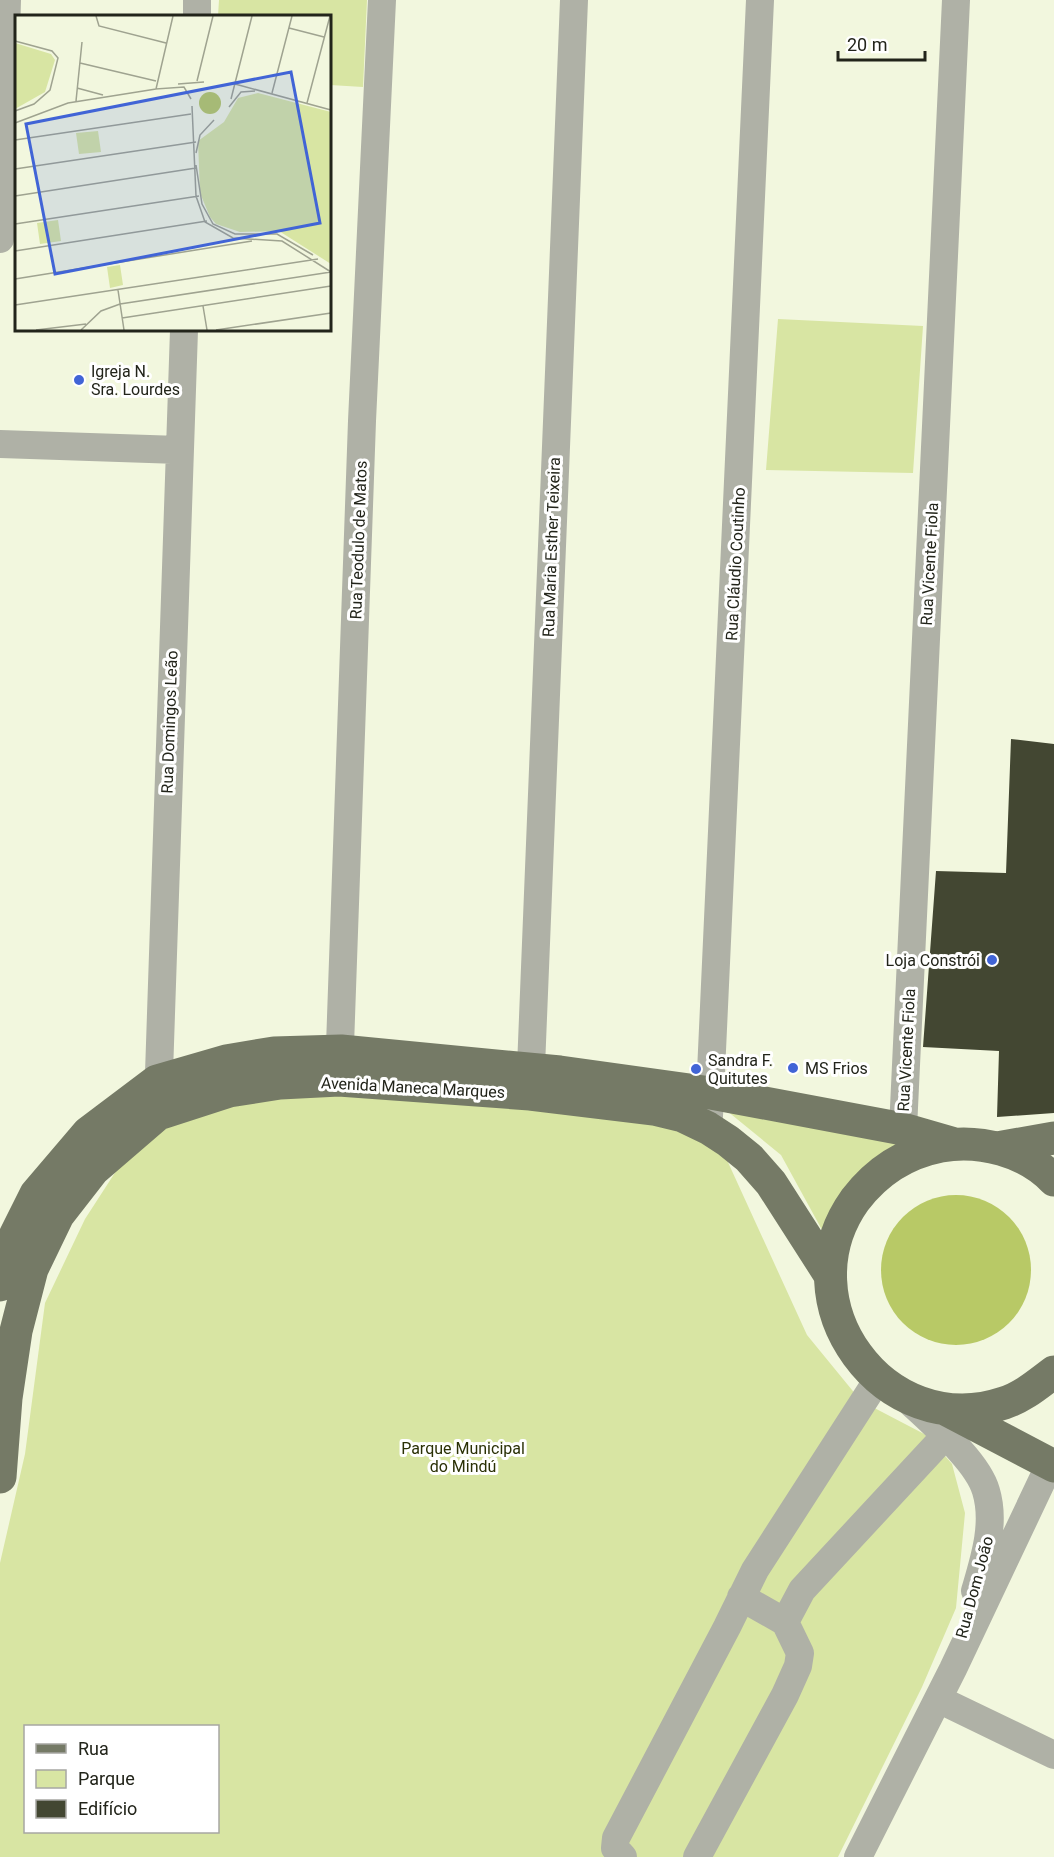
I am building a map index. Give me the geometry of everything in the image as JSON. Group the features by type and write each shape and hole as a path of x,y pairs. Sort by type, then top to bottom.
{"main road":[{"name":"Avenida Maneca Marques","path":"0,1285 11,1244 36,1194 88,1134 157,1081 226,1061 274,1053 340,1066 711,1093 903,1129 955,1144"},
{"name":"Avenida Maneca Marques","path":"0,1477 6,1398 16,1331 32,1269 58,1215 93,1170 158,1114 229,1091 280,1083 340,1066"},
{"name":"Avenida Maneca Marques","path":"530,1081 683,1116 728,1140 749,1158 771,1183 830,1275"},
{"path":"997,1148 1054,1138"},
{"path":"1053,1460 945,1422 922,1403 890,1387 858,1358 842,1332 833,1305 830,1275 835,1242 847,1212 867,1185 892,1164 923,1150 955,1144 976,1144 997,1148 1026,1159 1054,1180"},
{"path":"945,1422 974,1409 1004,1403 1031,1390 1054,1372"}],"street":[{"path":"0,239 7,0"},
{"name":"Rua Teodulo de Matos","path":"340,1066 362,410 382,0"},
{"name":"Rua Maria Esther Teixeira","path":"530,1081 574,0"},
{"name":"Rua Cláudio Coutinho","path":"708,1128 760,0"},
{"name":"Rua Vicente Fiola","path":"903,1129 956,0"},
{"name":"Rua Domingos Leão","path":"158,1114 157,1081 184,332"},
{"path":"0,444 179,450"},
{"path":"623,1857 615,1848 616,1838 754,1570 890,1387"},
{"path":"785,1622 802,1590 945,1422"},
{"name":"Rua Dom João","path":"945,1422 974,1467 986,1491 990,1526 985,1558 953,1669"},
{"name":"Rua Dom João","path":"858,1857 938,1700 1053,1460"},
{"path":"697,1857 785,1695 798,1666 800,1653 785,1622 741,1598"},
{"path":"938,1700 1054,1755"}],"green space":[{"path":"219,0 367,0 363,87 332,85 332,15 218,15"},
{"path":"778,319 923,326 913,473 766,470"},
{"name":"Parque Municipal do Mindú","path":"239,1094 544,1097 716,1136 807,1335 861,1401 928,1436 952,1464 965,1513 956,1608 922,1687 838,1857 0,1857 0,1563 25,1454 45,1303 85,1219 129,1151 181,1117"},
{"path":"721,1106 917,1139 827,1239 781,1155"}],"shaded area":[{"path":"956,1195 971,1196 985,1201 998,1207 1009,1217 1019,1228 1025,1241 1030,1255 1030,1285 1025,1299 1019,1312 1009,1323 998,1333 985,1339 971,1344 956,1345 941,1344 927,1339 914,1333 903,1323 893,1312 887,1299 882,1285 881,1270 882,1255 887,1241 893,1228 903,1217 914,1207 927,1201 941,1196"}],"building":[{"name":"Loja Constrói","path":"1011,739 1054,744 1054,1113 997,1117 999,1051 923,1047 936,871 1006,873"}],"place":[{"name":"Igreja N. Sra. Lourdes","path":"79,380"},
{"name":"Loja Constrói","path":"992,960"},
{"name":"MS Frios","path":"793,1068"},
{"name":"Sandra F. Quitutes","path":"696,1069"}]}
